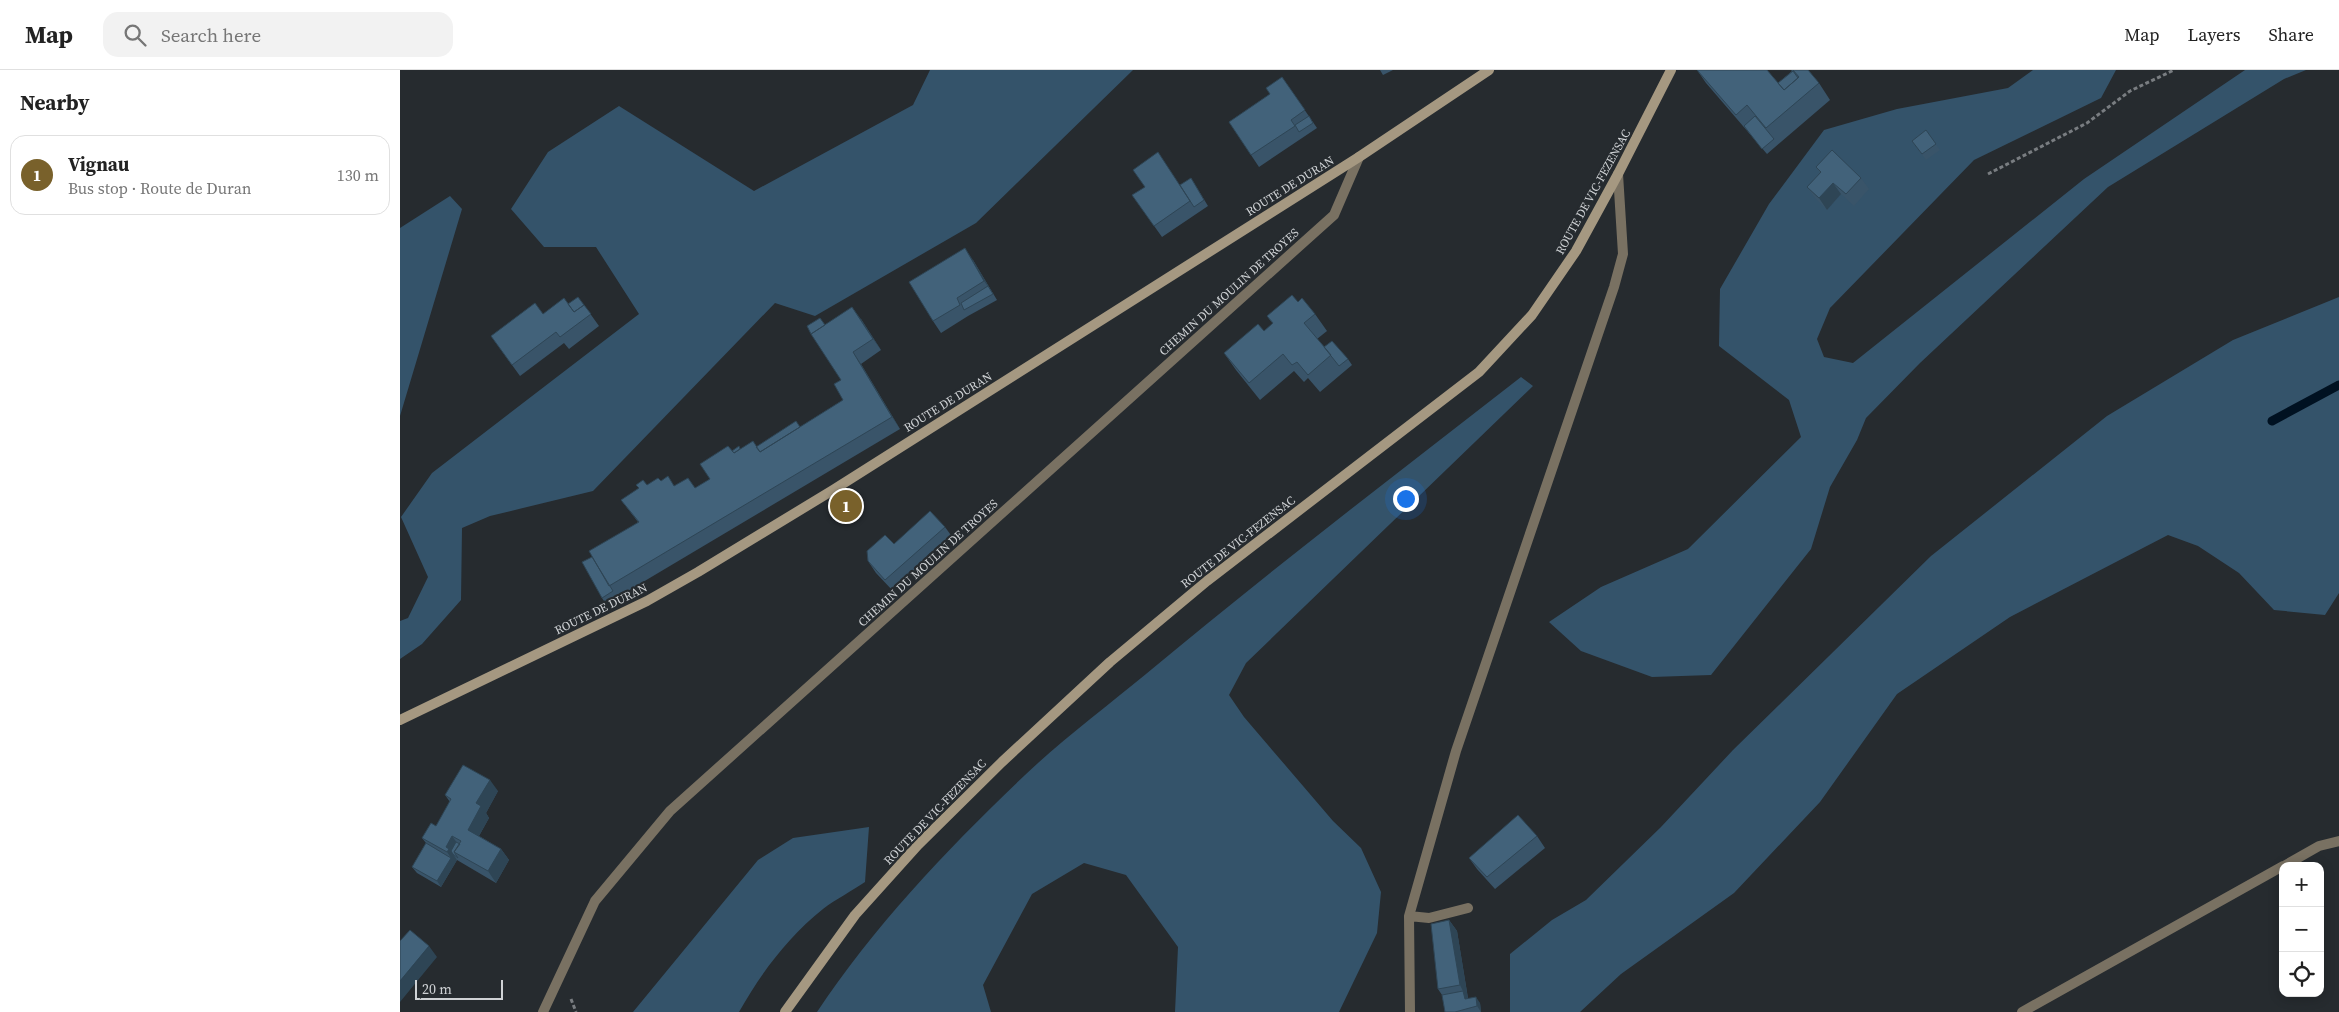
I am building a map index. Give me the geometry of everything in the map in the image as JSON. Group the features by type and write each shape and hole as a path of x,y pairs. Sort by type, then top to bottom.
{"main road":[{"name":"ROUTE DE DURAN","path":"400,720 647,601 698,572 833,490 1359,157 1489,70"},
{"name":"ROUTE DE VIC-FEZENSAC","path":"785,1012 855,915 912,852 1002,762 1103,669 1208,581 1479,372 1532,316 1576,251 1671,70"}],"street":[{"name":"CHEMIN DU MOULIN DE TROYES","path":"543,1012 595,901 670,811 1334,215 1359,157"},
{"path":"1410,1012 1409,916 1456,751 1614,287 1623,254 1618,174"},
{"path":"2290,862 2319,846 2339,841"},
{"path":"2022,1012 2279,868"},
{"path":"1409,916 1429,918 1468,908"}],"path":[{"path":"1988,174 2087,123 2130,91 2174,70"}],"shaded area":[{"path":"930,70 1133,70 976,223 815,316 775,303 593,491 490,516 462,528 461,600 422,644 400,659 400,621 408,618 428,577 401,517 432,473 639,314 596,247 544,247 511,209 548,152 619,106 754,191 913,105"},
{"path":"2033,70 2116,70 2101,98 1974,160 1830,308 1817,339 1824,357 1853,363 2084,179 2245,70 2306,70 2284,79 2108,187 1920,363 1866,418 1857,440 1830,487 1811,549 1711,675 1652,677 1581,651 1549,622 1601,587 1688,549 1801,437 1789,400 1719,346 1720,289 1769,204 1824,130 1897,109 2008,88"},
{"path":"450,196 462,209 400,416 400,228"},
{"path":"2339,297 2339,593 2325,615 2274,610 2239,573 2198,546 2168,535 2010,617 1897,694 1820,802 1734,893 1621,974 1580,1012 1510,1012 1510,954 1552,920 1586,900 1661,827 1733,750 1931,556 2107,416 2233,340"},
{"path":"1521,377 1533,386 1246,663 1229,695 1244,717 1333,821 1361,848 1381,892 1377,933 1339,1012 1175,1012 1178,947 1126,875 1084,863 1032,894 983,985 991,1012 817,1012 863,949 914,888 941,858 1039,762 1238,598"},
{"path":"869,827 865,882 823,909 798,931 756,983 739,1012 633,1012 758,860 793,838"}],"building":[{"path":"1697,70 1767,70 1784,90 1799,77 1793,70 1808,70 1819,83 1766,128 1747,105 1736,115"},
{"path":"1793,71 1798,78 1784,90 1778,83"},
{"path":"1282,77 1305,110 1291,120 1295,126 1251,155 1229,122 1270,94 1266,88"},
{"path":"1309,116 1313,123 1299,132 1295,125"},
{"path":"1755,116 1774,139 1762,149 1744,126"},
{"path":"1926,130 1936,144 1922,154 1912,141"},
{"path":"1832,150 1861,178 1846,194 1833,183 1819,198 1807,187 1821,172 1816,167"},
{"path":"1158,152 1190,201 1154,226 1132,195 1145,187 1133,170"},
{"path":"1191,178 1204,200 1194,207 1180,185"},
{"path":"965,248 984,281 957,298 960,305 933,321 909,282"},
{"path":"988,286 993,294 964,310 961,303"},
{"path":"1292,295 1298,302 1302,298 1315,314 1304,323 1331,355 1308,375 1297,362 1292,365 1283,354 1249,383 1224,353 1258,324 1264,331 1273,323 1267,316"},
{"path":"578,297 584,305 574,312 568,304"},
{"path":"564,298 574,312 584,305 591,314 560,337 556,332 512,365 491,336 535,303 543,314"},
{"path":"852,307 873,339 853,352 892,417 609,586 589,551 639,522 621,500 639,488 636,485 643,480 647,485 658,478 661,481 668,476 674,486 688,478 695,488 710,479 700,464 728,446 734,453 753,441 760,452 843,400 834,384 841,380 811,334"},
{"path":"820,318 825,325 811,334 807,326"},
{"path":"1332,341 1348,359 1339,366 1324,347"},
{"path":"796,421 800,427 760,452 756,447"},
{"path":"739,446 740,449 734,453 732,451"},
{"path":"930,511 945,527 885,580 868,561 867,551 885,535 894,544"},
{"path":"592,557 613,591 602,598 582,562"},
{"path":"463,765 490,780 476,803 481,806 468,830 501,849 488,871 454,852 461,841 452,836 446,847 449,849 447,852 422,838 431,823 436,826 451,799 445,795"},
{"path":"1518,815 1537,836 1487,877 1469,858"},
{"path":"456,842 460,844 454,852 458,858 451,851"},
{"path":"426,843 451,858 437,881 412,867"},
{"path":"1449,920 1460,985 1438,989 1431,924"},
{"path":"410,930 429,946 400,981 400,941"},
{"path":"1463,991 1465,999 1476,997 1477,1006 1455,1012 1445,1012 1442,995"}],"waterway":[{"path":"2272,421 2339,385"}],"place":[{"name":"Vignau","path":"846,506"}]}
